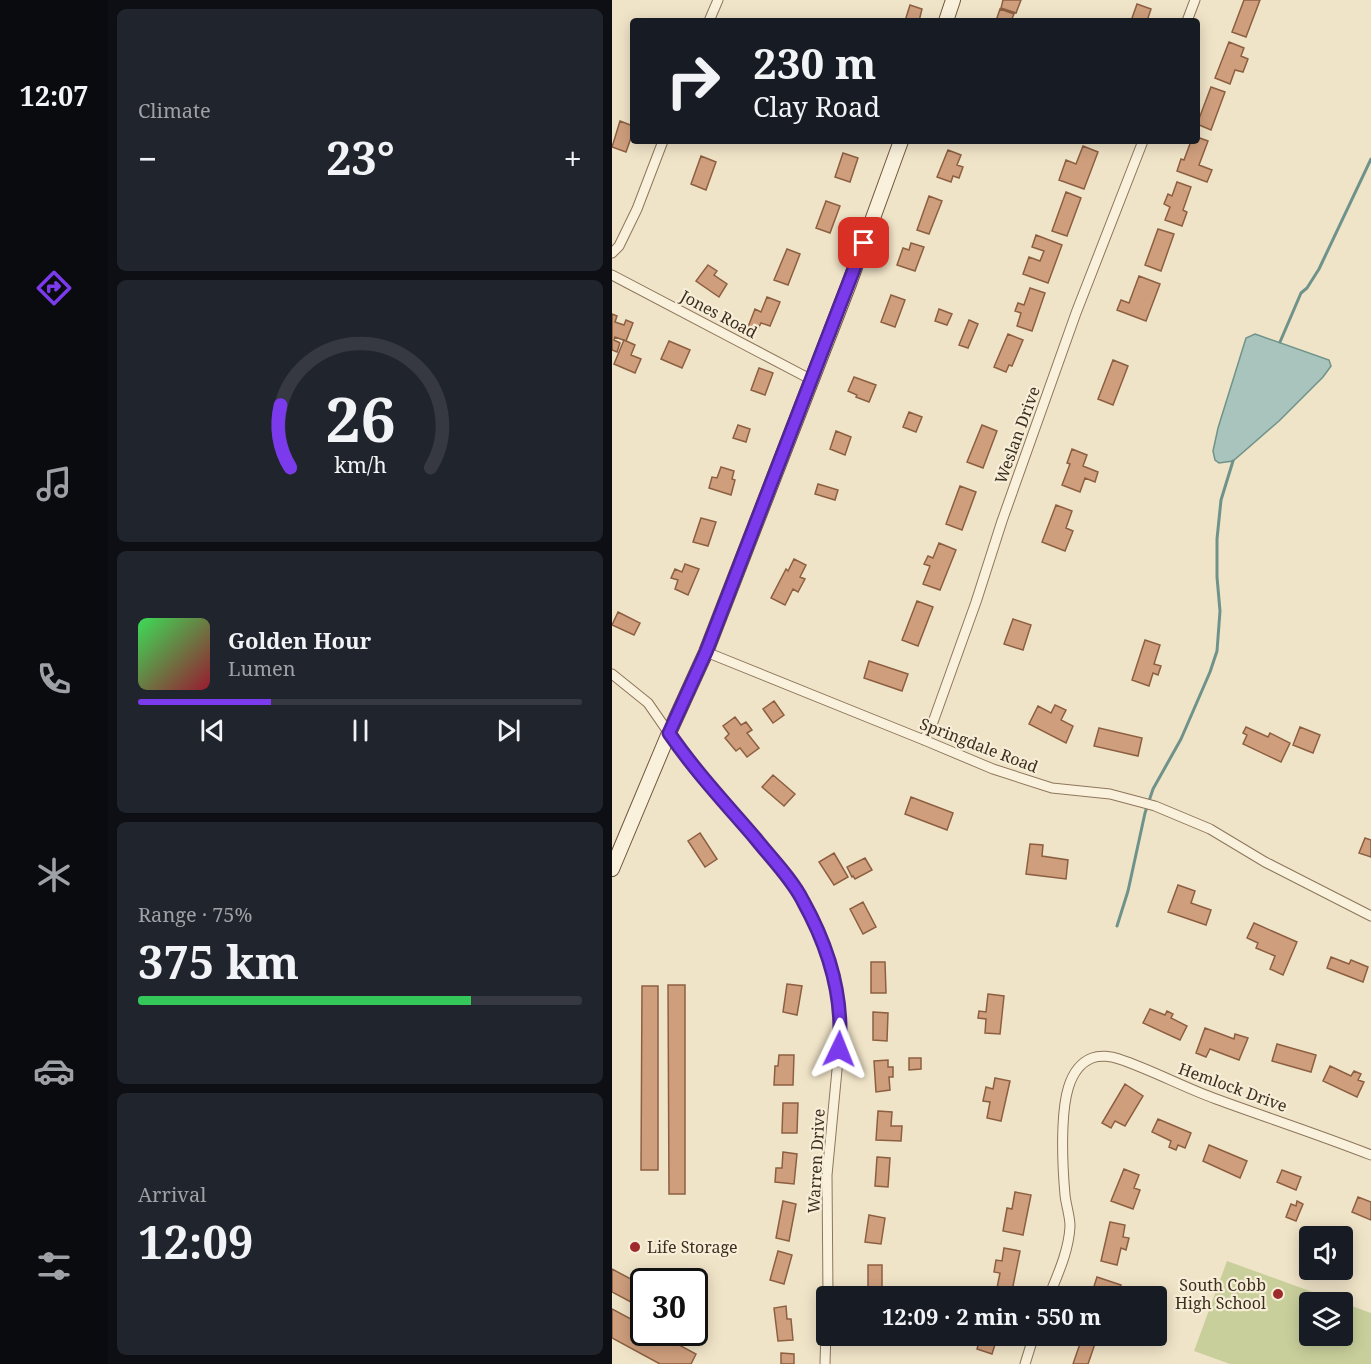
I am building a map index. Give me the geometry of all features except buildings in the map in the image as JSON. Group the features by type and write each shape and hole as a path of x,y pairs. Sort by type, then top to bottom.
{"street":[{"path":"711,18 718,0"},
{"path":"946,18 953,0"},
{"path":"1188,18 1195,0"},
{"path":"612,253 620,246 637,209 662,144"},
{"path":"612,869 706,652 849,284 900,144"},
{"name":"Weslan Drive","path":"924,740 933,722 976,602 1002,521 1076,313 1142,144"},
{"name":"Jones Road","path":"612,274 812,380"},
{"name":"Springdale Road","path":"706,652 993,769 1052,788 1110,794 1155,806 1210,829 1265,862 1371,916"},
{"name":"Warren Drive","path":"612,674 648,703 691,765 776,862 802,899 822,942 837,989 841,1028 827,1175 828,1286"},
{"name":"Hemlock Drive","path":"1053,1286 1066,1251 1070,1225 1065,1196 1063,1127 1065,1102 1073,1076 1084,1063 1091,1059 1099,1056 1117,1058 1216,1099 1371,1155"},
{"path":"825,1364 826,1346"},
{"path":"1025,1364 1031,1346"}],"green space":[{"path":"1227,1261 1312,1292 1299,1292 1299,1346 1353,1346 1353,1307 1371,1313 1371,1364 1230,1364 1194,1351"}],"water":[{"path":"1255,334 1329,360 1331,366 1279,421 1233,461 1219,463 1215,460 1213,451 1218,428 1246,338"}],"waterway":[{"path":"1280,342 1301,293 1319,269 1371,159"},
{"path":"1117,926 1153,789 1181,739 1217,651 1220,611 1217,539 1221,500 1233,461"}],"place":[{"name":"Life Storage","path":"635,1247"},
{"name":"South Cobb High School","path":"1278,1294"}],"route":[{"path":"839,1049 841,1028 837,989 822,942 802,899 776,862 691,765 669,733 706,652 864,243"}]}
